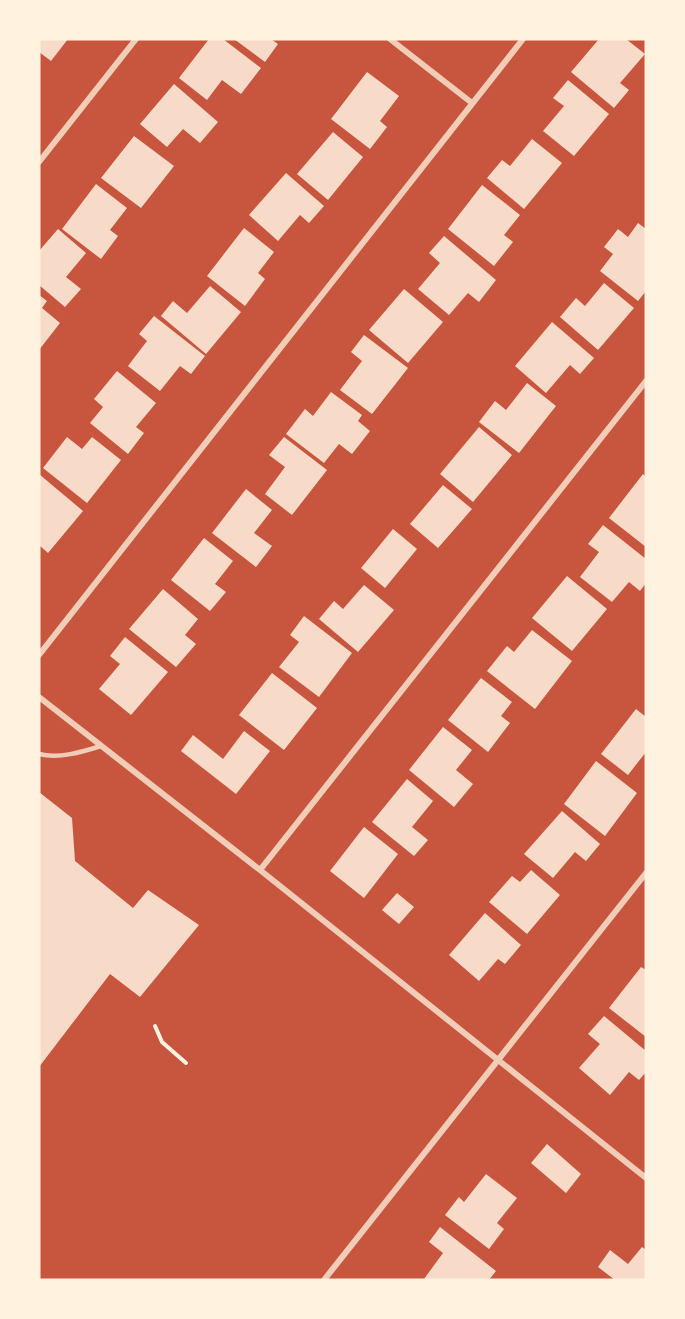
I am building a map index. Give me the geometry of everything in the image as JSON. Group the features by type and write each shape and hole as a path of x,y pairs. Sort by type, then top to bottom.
{"street":[{"path":"39,162 136,39"},
{"path":"390,39 472,103"},
{"path":"39,655 523,39"},
{"path":"260,870 646,381"},
{"path":"39,698 260,870 646,1178"},
{"path":"324,1280 646,873"}],"lane":[{"path":"39,754 44,756 73,754 101,746"}],"path":[{"path":"154,1026 162,1042 186,1063"}],"building":[{"path":"39,39 68,39 51,61 39,52"},
{"path":"209,39 223,39 261,68 241,94 222,80 207,100 179,78"},
{"path":"234,39 271,39 278,44 265,62"},
{"path":"599,39 626,39 645,54 620,83 629,90 614,108 571,72"},
{"path":"367,72 399,96 380,121 387,127 370,149 331,119"},
{"path":"568,80 609,114 574,156 543,131 564,106 553,98"},
{"path":"174,84 218,122 200,143 183,129 167,147 140,124"},
{"path":"333,132 363,157 328,200 297,174"},
{"path":"134,136 174,166 141,208 101,178"},
{"path":"532,139 562,163 524,209 487,178 502,160 510,166"},
{"path":"286,173 324,206 309,223 300,215 278,241 249,215"},
{"path":"96,184 127,208 110,230 118,236 101,259 62,229"},
{"path":"482,185 520,215 504,235 513,242 494,266 448,229"},
{"path":"638,223 646,229 646,291 638,301 600,271 613,254 604,247 618,229 628,237"},
{"path":"244,228 274,252 258,273 265,279 245,306 207,276"},
{"path":"58,229 86,253 66,277 81,289 65,307 39,285 39,251"},
{"path":"444,236 496,280 479,302 468,293 449,315 418,289 440,263 429,253"},
{"path":"604,283 634,308 598,350 560,317 576,298 585,306"},
{"path":"210,286 241,312 206,354 161,316 173,301 187,313"},
{"path":"404,289 443,322 408,363 369,330"},
{"path":"39,295 47,301 42,308 60,323 39,350"},
{"path":"154,316 205,356 191,374 180,366 160,391 128,366 147,341 139,334"},
{"path":"552,322 594,358 580,374 570,365 546,393 515,366"},
{"path":"364,335 408,368 372,414 340,390 362,361 351,352"},
{"path":"117,371 156,403 136,427 144,433 128,454 90,423 103,407 94,399"},
{"path":"527,383 556,406 519,453 479,422 495,401 506,410"},
{"path":"331,392 362,415 358,421 370,431 352,454 339,444 324,463 286,434 305,409 313,416"},
{"path":"479,427 512,455 473,502 440,474"},
{"path":"67,437 82,449 92,437 121,460 87,503 43,468"},
{"path":"284,437 327,470 292,515 265,494 285,467 269,455"},
{"path":"39,474 83,511 48,553 39,545"},
{"path":"643,474 646,477 646,547 609,518"},
{"path":"443,485 472,509 438,548 410,524"},
{"path":"246,489 272,510 254,533 272,546 256,567 212,533"},
{"path":"603,525 646,559 646,583 640,591 629,582 612,602 580,577 599,552 588,544"},
{"path":"393,529 417,549 385,588 361,568"},
{"path":"204,538 233,561 215,584 226,592 210,611 171,580"},
{"path":"567,576 607,609 572,651 532,618"},
{"path":"364,585 394,610 358,652 319,619 334,601 343,609"},
{"path":"163,589 198,619 185,635 196,644 176,667 129,629"},
{"path":"304,616 352,653 319,697 279,667 299,642 290,635"},
{"path":"532,630 572,661 535,709 487,671 507,646 514,652"},
{"path":"125,637 168,672 131,715 99,689 120,664 110,656"},
{"path":"272,673 317,708 284,750 239,715"},
{"path":"481,678 512,702 501,716 510,723 488,752 448,720"},
{"path":"636,709 646,717 646,752 628,775 601,754"},
{"path":"443,727 472,750 456,770 473,784 454,807 409,770"},
{"path":"244,731 270,751 236,794 181,751 193,735 223,759"},
{"path":"596,761 637,793 605,836 564,804"},
{"path":"407,779 433,801 412,827 428,840 414,856 372,822"},
{"path":"39,792 72,818 75,861 133,908 148,890 199,925 140,997 110,974 39,1067"},
{"path":"562,811 600,844 586,861 575,852 553,878 524,854"},
{"path":"364,827 398,854 364,898 330,871"},
{"path":"531,870 560,895 527,934 489,902 512,876 520,882"},
{"path":"397,893 414,907 399,924 382,910"},
{"path":"485,913 521,945 505,964 498,959 479,981 449,955"},
{"path":"641,967 646,970 646,1037 609,1008"},
{"path":"604,1016 646,1051 646,1072 639,1080 629,1072 610,1095 579,1068 600,1044 588,1034"},
{"path":"547,1144 581,1174 566,1193 531,1163"},
{"path":"486,1174 517,1198 497,1223 504,1229 489,1249 445,1215 459,1197 464,1202"},
{"path":"440,1227 496,1271 489,1280 424,1279 443,1253 429,1242"},
{"path":"642,1247 646,1250 646,1280 615,1280 598,1267 610,1250 628,1264"}]}
